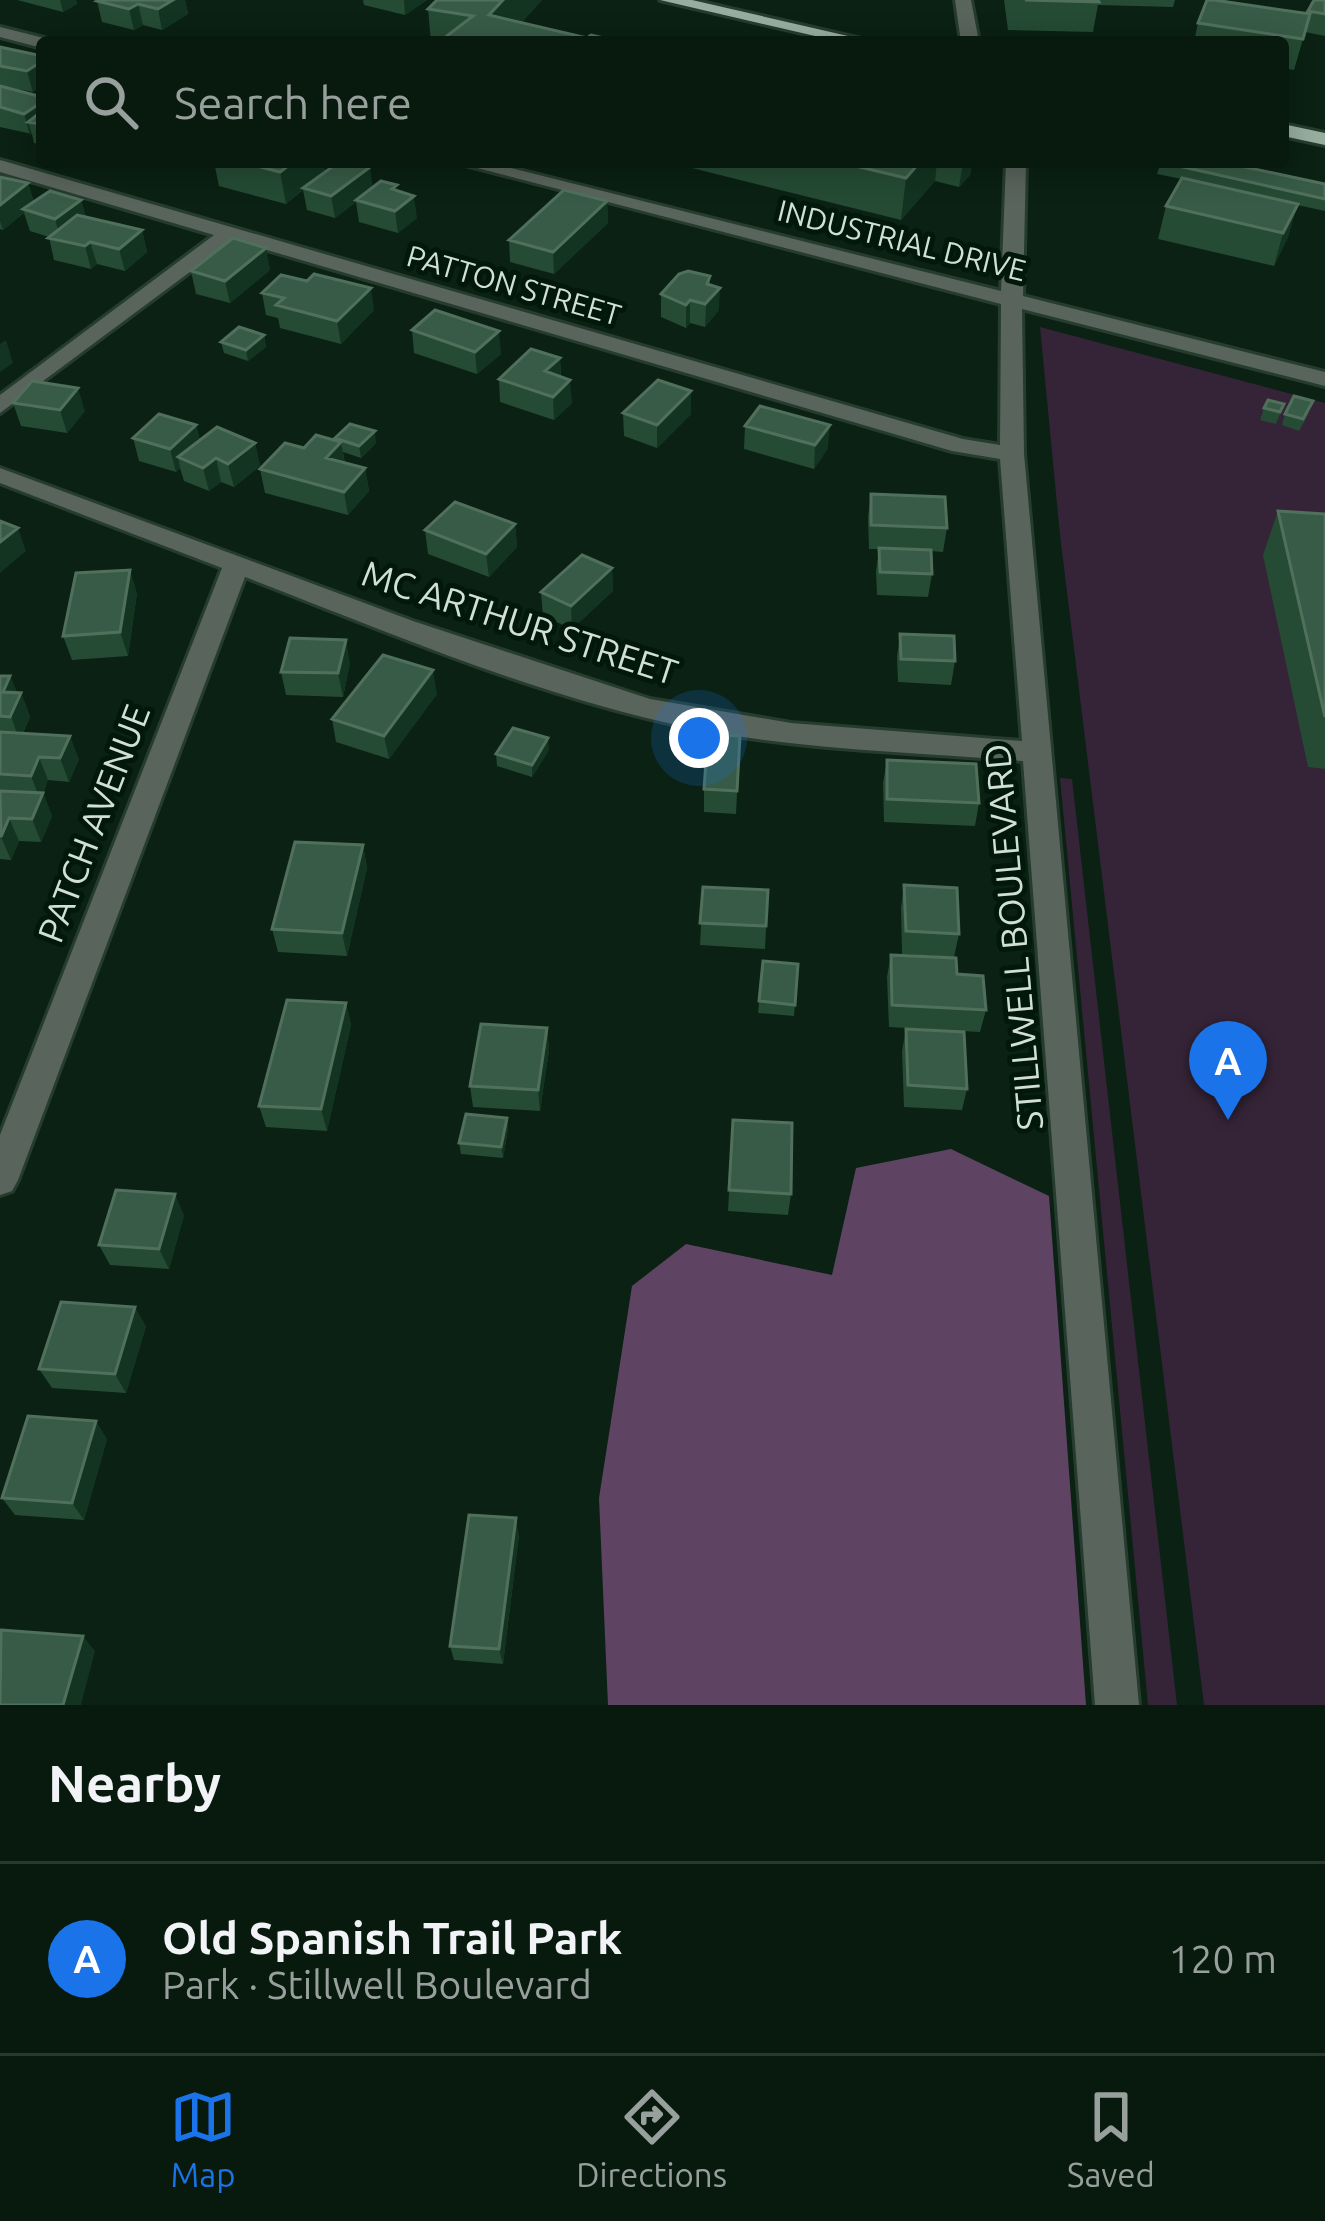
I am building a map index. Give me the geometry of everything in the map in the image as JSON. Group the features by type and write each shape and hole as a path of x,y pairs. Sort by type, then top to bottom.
{"main road":[{"path":"668,0 718,5 841,36"},
{"path":"1289,131 1325,139"}],"street":[{"path":"963,0 969,36"},
{"path":"0,32 36,42"},
{"name":"PATTON STREET","path":"0,166 960,446 1012,454"},
{"name":"INDUSTRIAL DRIVE","path":"488,168 1325,380"},
{"name":"STILLWELL BOULEVARD","path":"1016,168 1012,454 1117,1705"},
{"path":"0,406 230,233"},
{"name":"MC ARTHUR STREET","path":"0,475 475,652 653,709 762,727 1037,752"},
{"name":"PATCH AVENUE","path":"0,1180 237,563"}],"shaded area":[{"path":"1040,327 1325,403 1325,1705 1204,1705 1060,535"},
{"path":"1060,778 1072,779 1177,1705 1148,1705"},
{"path":"951,1149 1049,1196 1086,1705 608,1705 599,1498 632,1286 686,1244 832,1275 856,1168"}],"building":[{"path":"99,0 173,0 158,9 138,4 129,9"},
{"path":"437,0 503,0 489,15 578,36 447,36 473,16 428,9"},
{"path":"1207,0 1310,14 1303,39 1198,23"},
{"path":"1314,0 1325,0 1325,14 1308,11"},
{"path":"0,47 36,55 36,65 27,71 0,66"},
{"path":"0,86 36,95 36,106 24,114 0,107"},
{"path":"331,168 369,168 331,196 303,188"},
{"path":"864,168 915,168 906,178"},
{"path":"1188,168 1250,168 1325,184 1325,199"},
{"path":"0,177 28,183 0,205"},
{"path":"1182,178 1298,204 1283,233 1166,206"},
{"path":"381,181 414,196 395,211 356,200"},
{"path":"564,190 607,201 553,252 509,240"},
{"path":"50,191 81,200 55,219 23,209"},
{"path":"77,215 142,230 119,249 48,238"},
{"path":"233,238 266,248 225,281 191,271"},
{"path":"688,271 710,276 707,284 720,288 705,304 690,300 686,305 661,294"},
{"path":"314,274 371,288 337,321 276,305 284,298 262,293 281,275 307,281"},
{"path":"435,310 499,331 475,352 412,330"},
{"path":"239,327 264,335 246,350 221,342"},
{"path":"531,349 560,358 545,371 570,380 553,397 499,379"},
{"path":"658,380 691,391 657,425 623,413"},
{"path":"32,381 78,388 60,410 13,403"},
{"path":"1294,396 1313,401 1303,419 1285,414"},
{"path":"1268,400 1284,404 1280,412 1264,408"},
{"path":"760,406 830,425 815,445 745,426"},
{"path":"159,414 196,425 170,449 133,438"},
{"path":"350,424 375,431 359,446 335,438"},
{"path":"217,427 255,443 228,464 216,458 203,468 178,457"},
{"path":"316,435 341,442 326,458 365,468 344,492 260,469 285,443 304,448"},
{"path":"871,494 945,497 947,528 871,525"},
{"path":"455,502 515,524 486,554 425,530"},
{"path":"1278,511 1325,514 1325,717"},
{"path":"0,521 18,528 0,542"},
{"path":"879,548 931,550 932,574 880,572"},
{"path":"582,555 612,568 571,606 541,592"},
{"path":"130,570 120,632 63,636 76,573"},
{"path":"900,634 954,636 955,661 901,659"},
{"path":"290,638 346,640 338,673 281,672"},
{"path":"383,655 433,670 384,736 332,719"},
{"path":"0,676 10,676 3,692 21,693 10,717 0,716"},
{"path":"513,728 548,738 532,765 496,754"},
{"path":"0,732 70,736 60,758 39,757 31,776 0,774"},
{"path":"708,734 740,736 737,791 704,789"},
{"path":"887,760 976,764 979,803 887,799"},
{"path":"0,791 43,793 32,819 9,818 1,837"},
{"path":"295,842 363,845 342,933 272,929"},
{"path":"904,885 957,888 959,934 906,931"},
{"path":"703,887 768,890 766,926 700,923"},
{"path":"891,955 956,958 957,974 983,976 986,1010 892,1005"},
{"path":"763,961 798,964 795,1005 759,1001"},
{"path":"287,1000 346,1003 321,1109 259,1106"},
{"path":"481,1024 547,1028 538,1090 470,1086"},
{"path":"906,1029 964,1032 967,1089 908,1085"},
{"path":"466,1114 507,1118 501,1147 459,1143"},
{"path":"733,1120 792,1123 791,1194 729,1190"},
{"path":"116,1190 175,1194 159,1249 99,1245"},
{"path":"61,1302 135,1307 115,1374 39,1369"},
{"path":"28,1416 96,1421 72,1503 2,1498"},
{"path":"469,1515 516,1518 499,1649 450,1646"},
{"path":"1,1630 83,1636 63,1705 0,1705"}],"place":[{"name":"Old Spanish Trail Park","path":"1228,1120"}]}
